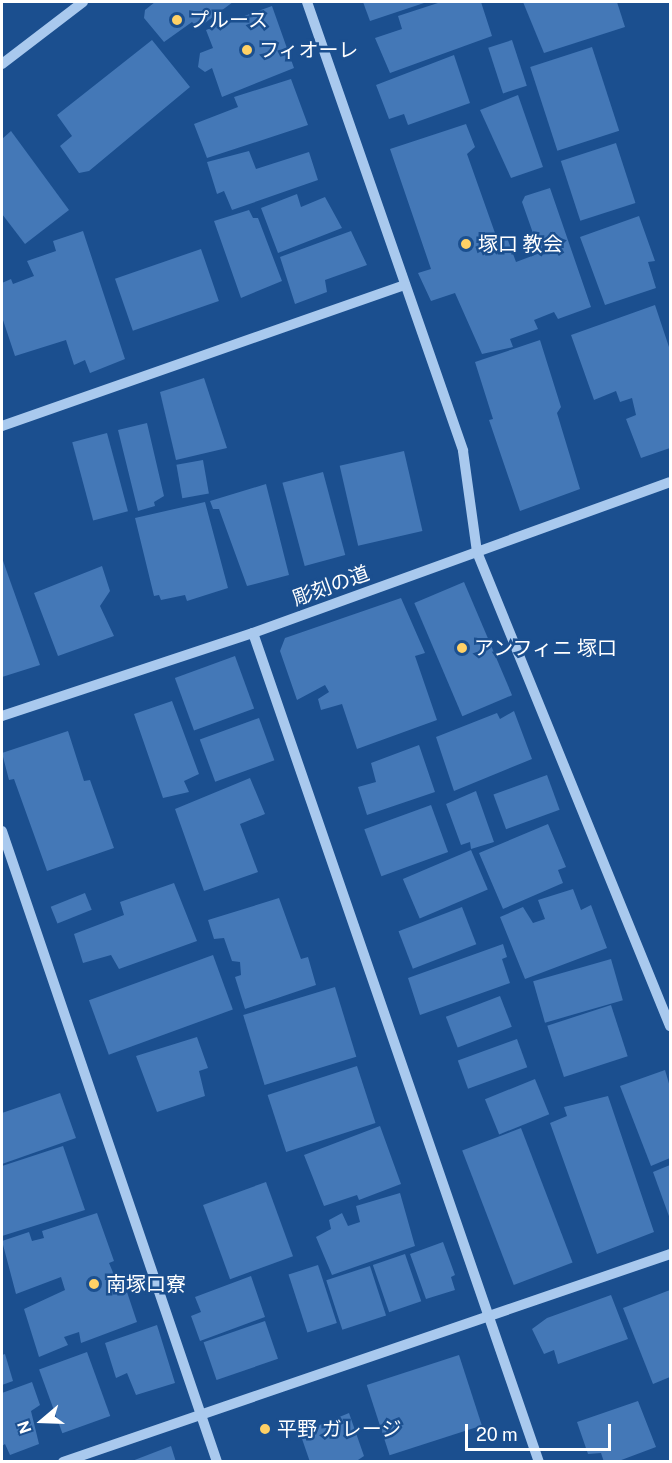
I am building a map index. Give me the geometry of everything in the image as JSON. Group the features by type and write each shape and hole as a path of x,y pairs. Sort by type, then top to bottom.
{"street":[{"path":"2,64 83,2"},
{"path":"307,2 463,451 477,552 670,1026"},
{"path":"2,426 405,285"},
{"name":"彫刻の道","path":"2,716 253,633 670,482"},
{"path":"253,633 539,1461"},
{"path":"2,831 217,1461"},
{"path":"63,1461 670,1254"}],"building":[{"name":"プルース","path":"155,2 233,2 198,28 192,22 164,42 144,18 145,10"},
{"path":"363,2 427,2 370,21"},
{"path":"441,2 481,2 492,36 390,73 375,38 402,29 398,16"},
{"path":"523,2 617,2 625,27 544,53"},
{"name":"フィオーレ","path":"272,6 294,68 222,97 212,68 205,72 198,67 200,53 213,48 206,30"},
{"path":"152,40 190,87 89,171 79,173 60,146 72,136 57,115"},
{"path":"512,40 527,86 503,93 488,48"},
{"path":"592,47 619,131 557,151 530,67"},
{"path":"454,55 470,103 408,125 404,114 389,119 376,85"},
{"path":"291,79 308,125 207,158 194,124 238,107 234,97"},
{"path":"518,95 543,167 511,178 480,110"},
{"name":"塚口 教会","path":"466,124 475,147 467,154 495,233 506,235 516,262 540,253 522,202 525,196 550,188 591,307 558,319 554,312 534,320 538,329 510,339 513,347 482,354 455,293 431,301 418,273 431,269 390,149"},
{"path":"11,131 69,210 25,244 2,214 2,139"},
{"path":"616,143 635,203 580,221 561,161"},
{"path":"249,151 256,169 309,152 318,180 232,210 224,191 217,194 207,162"},
{"path":"297,194 301,207 325,197 342,228 278,253 261,208"},
{"path":"249,210 253,218 258,218 282,281 241,298 214,221"},
{"path":"639,216 655,261 648,262 656,288 605,305 580,237"},
{"path":"83,231 125,359 90,373 85,360 74,365 66,340 15,356 2,317 2,283 11,279 13,284 34,276 27,261 56,251 53,241"},
{"path":"351,231 367,265 325,280 327,292 295,304 280,257"},
{"path":"201,249 219,301 133,331 115,279"},
{"path":"655,305 670,350 670,448 641,458 626,419 636,415 632,398 620,402 616,391 594,400 571,335"},
{"path":"540,340 561,407 557,413 580,489 520,511 489,420 493,419 475,362"},
{"path":"204,378 227,448 176,460 160,392"},
{"path":"147,423 164,496 154,502 155,506 138,511 118,430"},
{"path":"107,433 128,511 93,521 72,442"},
{"path":"404,451 422,531 358,546 340,466"},
{"path":"203,460 209,493 182,498 176,465"},
{"path":"323,472 345,555 305,566 282,483"},
{"path":"266,484 289,575 247,586 219,509 213,509 210,501"},
{"path":"205,502 228,588 187,601 185,595 161,600 159,595 154,596 135,518"},
{"path":"2,558 40,665 2,677"},
{"path":"102,566 110,591 100,606 114,636 58,656 34,593"},
{"name":"アンフィニ 塚口","path":"464,582 512,695 462,716 414,603"},
{"path":"401,598 425,653 415,656 437,720 357,749 342,704 321,710 318,699 329,692 325,685 297,700 280,651 285,638"},
{"path":"235,656 254,709 194,731 175,678"},
{"path":"172,701 199,774 184,781 189,792 163,798 134,714"},
{"path":"514,711 532,759 454,791 436,737 497,713 500,719"},
{"path":"259,718 274,760 215,782 200,740"},
{"path":"68,731 84,781 90,780 114,848 47,871 14,779 9,780 2,753"},
{"path":"419,745 435,792 367,815 358,787 376,782 371,763"},
{"path":"547,775 560,810 506,829 493,794"},
{"path":"250,778 265,814 240,824 258,872 204,891 175,809"},
{"path":"476,791 494,842 471,849 470,842 461,845 446,804"},
{"path":"431,805 448,852 381,876 364,829"},
{"path":"548,824 566,867 558,870 563,883 503,909 479,853"},
{"path":"471,850 488,890 420,918 403,879"},
{"path":"174,883 197,941 119,969 111,955 83,963 74,934 124,915 120,902"},
{"path":"573,889 581,910 591,905 607,948 525,979 500,917 523,907 533,923 545,919 538,900"},
{"path":"85,893 92,910 57,924 51,907"},
{"path":"279,898 301,959 308,957 316,985 245,1009 235,977 241,975 240,962 232,961 224,938 214,939 208,920"},
{"path":"462,907 476,944 413,969 399,931"},
{"path":"503,944 507,957 502,959 510,983 420,1015 408,978"},
{"path":"213,955 233,1010 109,1055 89,1000"},
{"path":"611,959 623,1000 545,1023 533,981"},
{"path":"335,987 356,1057 265,1085 243,1015"},
{"path":"500,996 512,1027 458,1048 446,1017"},
{"path":"611,1005 628,1056 564,1077 547,1026"},
{"path":"197,1037 208,1068 199,1071 205,1096 157,1112 136,1056"},
{"path":"517,1039 527,1067 468,1089 458,1061"},
{"path":"357,1066 376,1123 286,1152 268,1095"},
{"path":"665,1070 670,1087 670,1158 651,1166 620,1086"},
{"path":"535,1079 549,1114 499,1134 485,1099"},
{"path":"60,1093 76,1138 2,1164 2,1113"},
{"path":"608,1096 654,1232 597,1254 550,1123 567,1116 564,1107"},
{"path":"380,1126 401,1184 359,1200 357,1195 324,1206 304,1155"},
{"path":"521,1128 573,1262 514,1285 462,1151"},
{"path":"63,1146 85,1210 2,1236 2,1166"},
{"path":"670,1165 670,1219 653,1172"},
{"path":"266,1182 293,1256 230,1279 203,1205"},
{"path":"400,1193 415,1246 332,1275 316,1237 331,1229 329,1220 342,1213 348,1226 360,1222 356,1206"},
{"name":"南塚口寮","path":"97,1213 114,1261 109,1263 115,1277 121,1274 137,1322 81,1343 79,1332 64,1337 68,1345 39,1357 24,1309 65,1290 61,1277 16,1294 2,1241 29,1232 32,1241 44,1238 42,1231"},
{"path":"443,1242 455,1275 451,1277 455,1290 426,1299 410,1254"},
{"path":"405,1254 421,1301 389,1312 373,1265"},
{"path":"318,1265 337,1323 307,1333 289,1275"},
{"path":"370,1266 386,1315 342,1330 326,1280"},
{"path":"251,1276 265,1317 200,1341 191,1316 201,1312 195,1297"},
{"path":"670,1290 670,1377 653,1384 623,1308"},
{"path":"611,1295 628,1339 558,1364 554,1350 544,1354 532,1329 547,1318"},
{"path":"265,1321 278,1359 217,1380 204,1342"},
{"path":"157,1325 175,1383 136,1395 127,1373 116,1378 105,1343"},
{"path":"87,1352 110,1416 62,1433 39,1369"},
{"path":"5,1354 13,1381 2,1385 2,1355"},
{"path":"459,1355 482,1425 390,1455 367,1385"},
{"path":"32,1382 40,1405 31,1411 39,1444 10,1455 5,1444 2,1446 2,1393"},
{"path":"638,1401 656,1447 616,1462 604,1462 601,1453 588,1454 577,1422"},
{"path":"349,1413 364,1456 355,1462 310,1462 300,1433"},
{"path":"171,1446 176,1462 132,1461"}],"place":[{"name":"プルース","path":"177,20"},
{"name":"フィオーレ","path":"247,50"},
{"name":"塚口 教会","path":"466,244"},
{"name":"アンフィニ 塚口","path":"462,648"},
{"name":"南塚口寮","path":"94,1284"},
{"name":"平野 ガレージ","path":"265,1429"}]}
